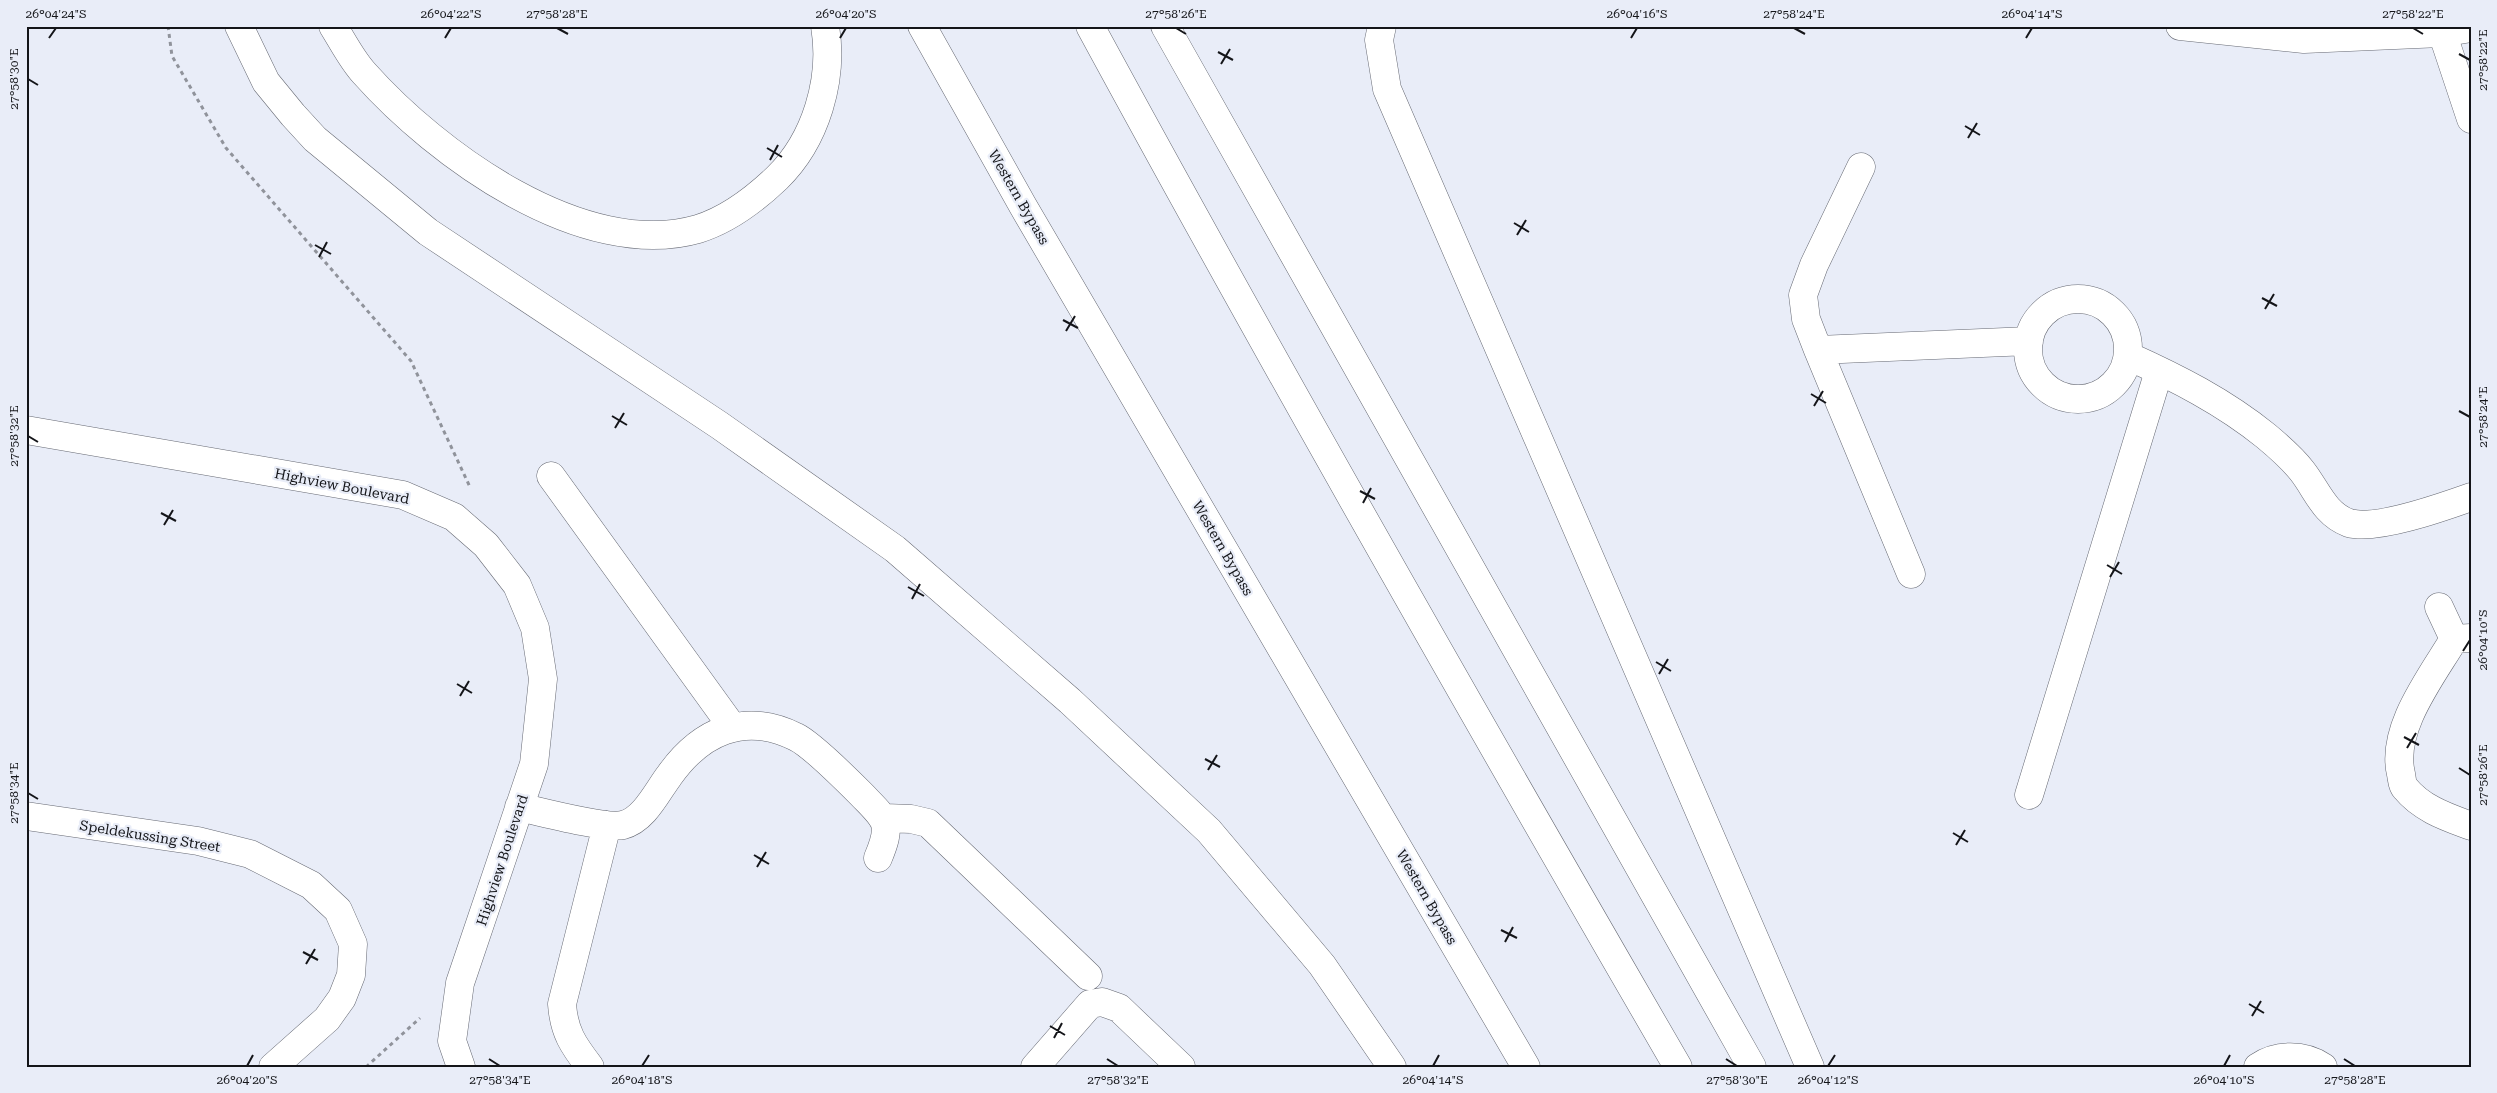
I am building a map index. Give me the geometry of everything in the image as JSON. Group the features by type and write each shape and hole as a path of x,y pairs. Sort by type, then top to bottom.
{"main road":[{"path":"239,26 266,82 293,116 315,139 428,232 719,425 895,549 1070,700 1209,831 1322,964 1392,1067"},
{"path":"333,26 363,72 406,117 464,162 525,200 572,219 613,230 644,235 682,232 721,219 761,194 784,171 808,136 823,96 829,50 825,26"},
{"name":"Western Bypass","path":"922,26 1023,206 1526,1067"},
{"path":"1090,26 1160,155 1488,739 1678,1067"},
{"path":"1165,26 1752,1067"},
{"path":"1382,26 1379,40 1387,89 1810,1067"},
{"path":"2180,26 2304,39 2471,28"},
{"path":"2440,29 2471,119"},
{"path":"1861,167 1814,265 1803,295 1806,319 1911,574"},
{"path":"2086,299 2104,305 2119,319 2127,336 2128,356 2121,375 2108,389 2090,398 2071,398 2052,392 2038,379 2030,361 2029,342 2035,323 2048,308 2066,300 2086,299"},
{"path":"1818,350 2029,342"},
{"path":"2128,356 2159,370 2226,406 2267,437 2301,470 2324,506 2335,517 2364,526 2390,521 2471,497"},
{"path":"2029,795 2159,370"},
{"name":"Highview Boulevard","path":"26,430 403,495 454,517 486,545 517,585 535,628 543,678 534,764 460,983 452,1041 461,1067"},
{"path":"551,476 733,728"},
{"path":"2440,608 2462,638 2413,707 2400,744 2398,762 2404,787 2419,803 2440,814 2471,826"},
{"path":"519,807 607,825 624,825 640,816 678,762 713,733 759,725 798,737 853,785 884,818 887,837 878,858"},
{"name":"Speldekussing Street","path":"26,816 198,841 250,854 311,884 338,910 354,944 351,975 342,998 326,1019 273,1067"},
{"path":"884,818 911,819 928,824 1088,976"},
{"path":"590,1067 572,1044 563,1022 562,1004 607,825"},
{"path":"1035,1067 1090,1004 1102,1002 1119,1008 1181,1067"},
{"path":"2258,1067 2267,1060 2289,1057 2306,1058 2323,1067"}],"path":[{"path":"168,26 172,56 226,148 411,361 467,477 472,494"},
{"path":"366,1067 460,983"}]}
